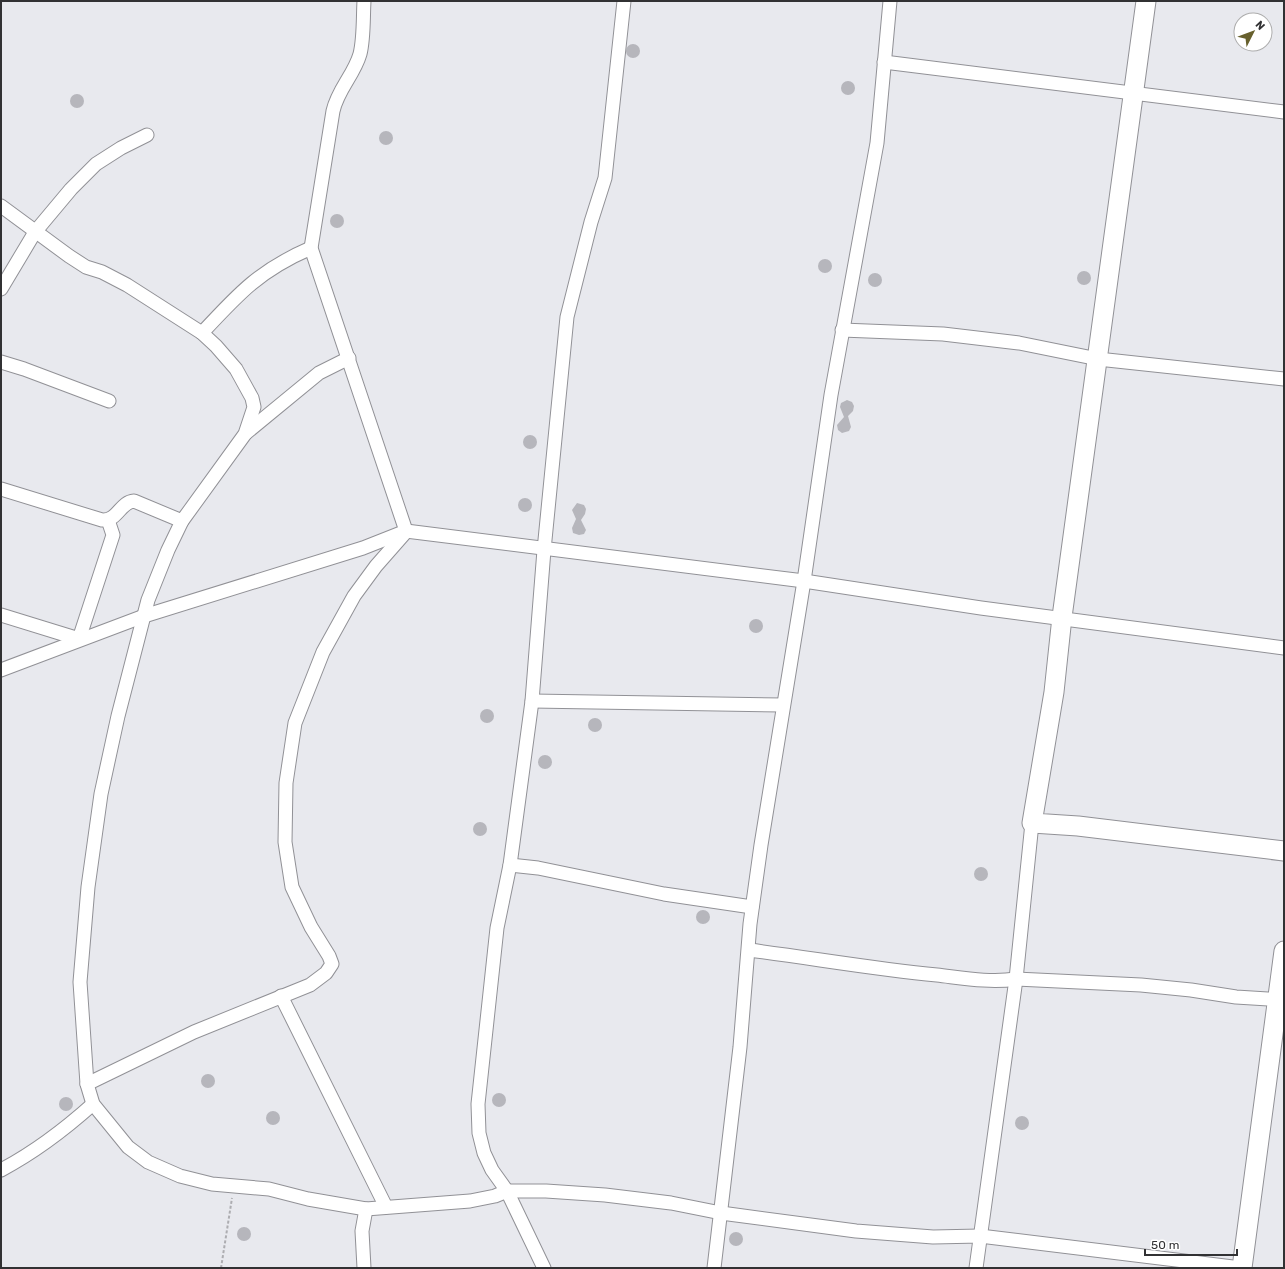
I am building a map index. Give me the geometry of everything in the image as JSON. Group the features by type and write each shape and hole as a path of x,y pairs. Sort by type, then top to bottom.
{"street":[{"path":"364,1 360,54 354,68 336,97 311,248 406,531"},
{"path":"544,1268 507,1191 492,1170 484,1153 479,1133 478,1104 497,928 510,865 532,701 544,550 567,317 591,222 605,178 624,1"},
{"path":"714,1268 749,950 752,907 783,704 804,581 831,395 877,143 890,1"},
{"path":"976,1268 1016,979 1032,823 1054,692 1062,617 1135,93 1146,1"},
{"path":"884,62 1284,112"},
{"path":"1,289 35,232 71,189 96,164 121,148 147,135"},
{"path":"1,206 35,232 86,267 102,272 127,285 176,314 202,333 236,369 252,398 254,407 245,434"},
{"path":"202,333 241,292 262,274 285,260 311,248"},
{"path":"842,330 958,336 1019,343 1098,359 1284,378"},
{"path":"349,358 313,377 245,434 182,521 168,550 148,600 121,701 101,794 88,887 80,982 87,1084 93,1104 128,1147 148,1162 180,1176 212,1184 269,1189 308,1199 366,1209 470,1201 495,1196 507,1191 546,1191 606,1195 671,1203 721,1213 856,1231 934,1237 980,1236 1241,1268 1281,999 1284,951"},
{"path":"1,362 24,369 109,401"},
{"path":"1,489 108,520 115,516 126,504 134,501 182,521"},
{"path":"79,640 113,534 108,520"},
{"path":"87,1084 194,1032 320,979 330,969 332,964 329,956 311,927 292,887 285,842 286,783 295,723 324,652 354,596 376,566 406,531"},
{"path":"1,670 144,616 363,548 406,531 544,550 804,581 981,608 1062,617 1284,648"},
{"path":"1,615 79,640"},
{"path":"532,701 783,704"},
{"path":"1032,823 1078,826 1284,851"},
{"path":"510,865 538,868 664,894 752,907"},
{"path":"749,950 907,972 1001,981 1016,979 1141,984 1236,997 1281,999"},
{"path":"281,996 386,1207"},
{"path":"1,1170 26,1157 55,1137 93,1104"},
{"path":"364,1268 362,1231 366,1209"}],"path":[{"path":"221,1268 234,1187"}],"building":[{"path":"633,44 638,46 640,51 638,56 633,58 628,56 626,51 628,46"},
{"path":"845,81 851,81 855,85 855,91 851,95 845,95 841,91 841,85"},
{"path":"74,94 80,94 84,98 84,104 80,108 74,108 70,104 70,98"},
{"path":"383,131 389,131 393,135 393,141 389,145 383,145 379,141 379,135"},
{"path":"334,214 340,214 344,218 344,224 340,228 334,228 330,224 330,218"},
{"path":"822,259 828,259 832,263 832,269 828,273 822,273 818,269 818,263"},
{"path":"1081,271 1087,271 1091,275 1091,281 1087,285 1081,285 1077,281 1077,275"},
{"path":"872,273 878,273 882,277 882,283 878,287 872,287 868,283 868,277"},
{"path":"847,400 852,402 854,406 853,411 848,416 851,427 849,431 842,433 838,430 837,425 844,417 840,407 841,403"},
{"path":"527,435 533,435 537,439 537,445 533,449 527,449 523,445 523,439"},
{"path":"522,498 528,498 532,502 532,508 528,512 522,512 518,508 518,502"},
{"path":"577,503 584,505 586,509 581,520 586,530 584,534 579,535 573,533 572,528 576,519 572,510"},
{"path":"753,619 759,619 763,623 763,629 759,633 753,633 749,629 749,623"},
{"path":"484,709 490,709 494,713 494,719 490,723 484,723 480,719 480,713"},
{"path":"592,718 598,718 602,722 602,728 598,732 592,732 588,728 588,722"},
{"path":"542,755 548,755 552,759 552,765 548,769 542,769 538,765 538,759"},
{"path":"477,822 483,822 487,826 487,832 483,836 477,836 473,832 473,826"},
{"path":"978,867 984,867 988,871 988,877 984,881 978,881 974,877 974,871"},
{"path":"700,910 706,910 710,914 710,920 706,924 700,924 696,920 696,914"},
{"path":"205,1074 211,1074 215,1078 215,1084 211,1088 205,1088 201,1084 201,1078"},
{"path":"496,1093 502,1093 506,1097 506,1103 502,1107 496,1107 492,1103 492,1097"},
{"path":"63,1097 69,1097 73,1101 73,1107 69,1111 63,1111 59,1107 59,1101"},
{"path":"270,1111 276,1111 280,1115 280,1121 276,1125 270,1125 266,1121 266,1115"},
{"path":"1019,1116 1025,1116 1029,1120 1029,1126 1025,1130 1019,1130 1015,1126 1015,1120"},
{"path":"241,1227 247,1227 251,1231 251,1237 247,1241 241,1241 237,1237 237,1231"},
{"path":"733,1232 739,1232 743,1236 743,1242 739,1246 733,1246 729,1242 729,1236"}]}
